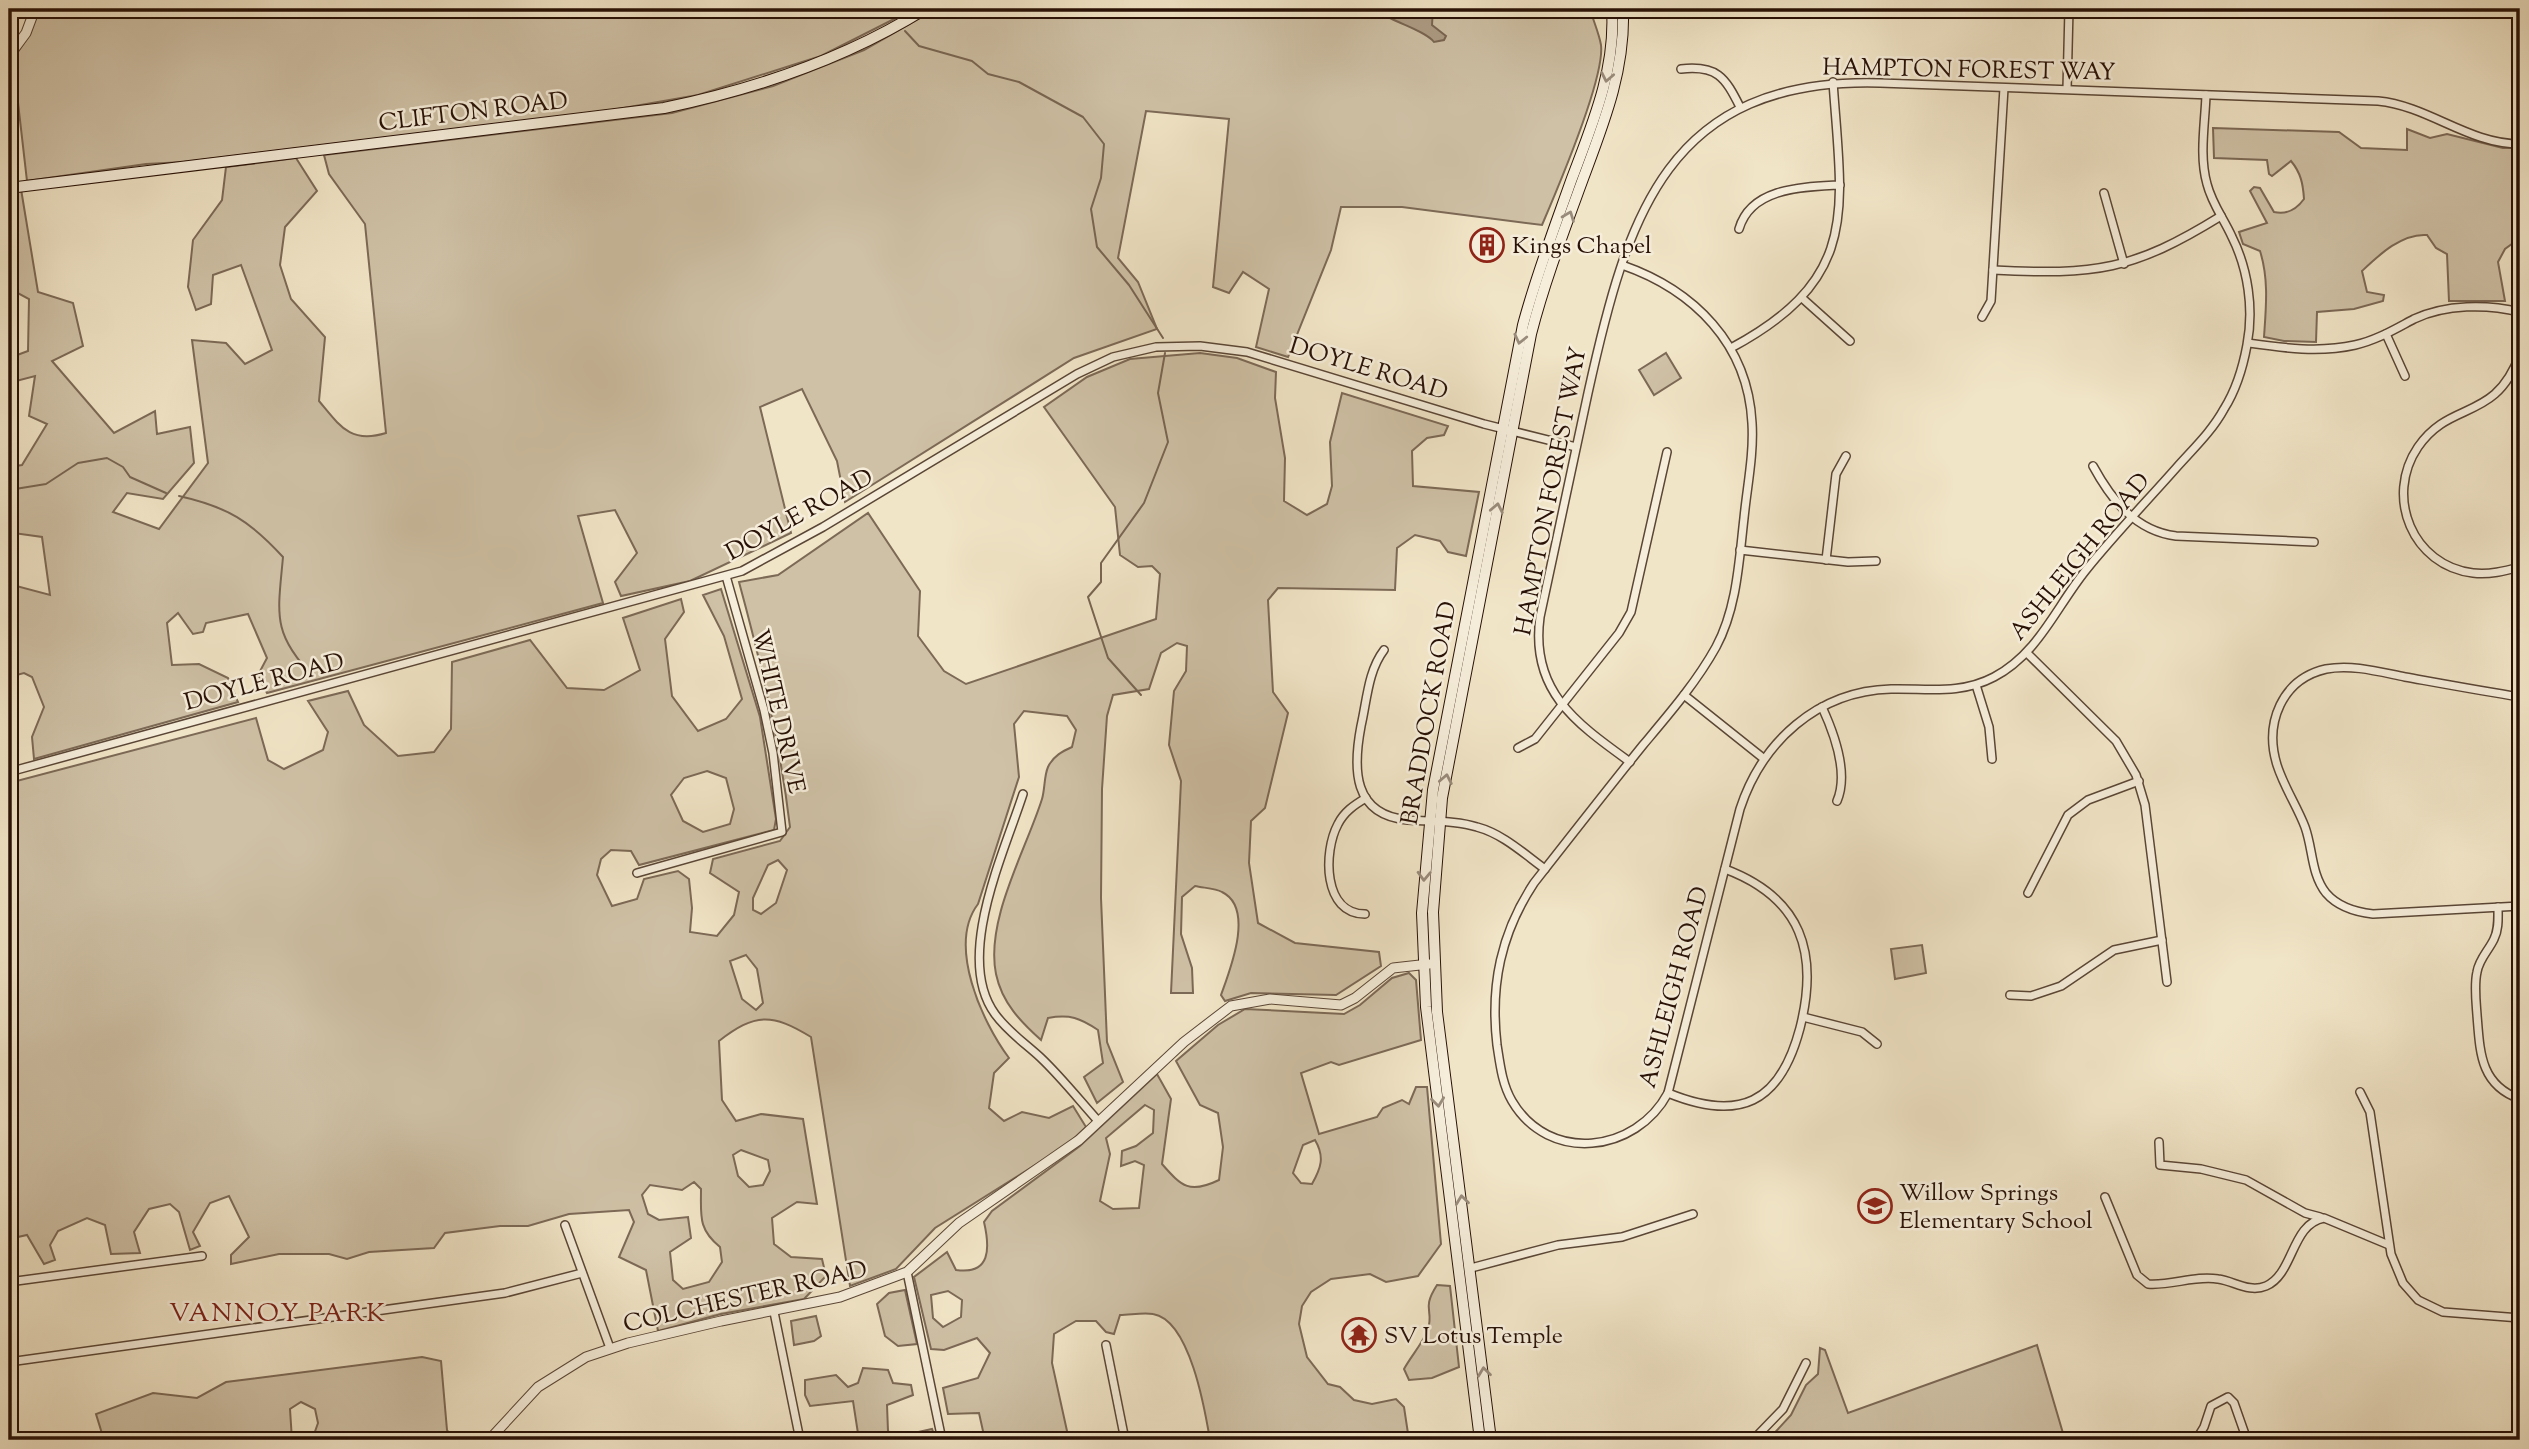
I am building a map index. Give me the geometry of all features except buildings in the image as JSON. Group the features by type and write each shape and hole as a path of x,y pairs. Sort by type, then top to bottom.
{"main road":[{"name":"CLIFTON ROAD","path":"9,188 664,108 734,92 812,66 925,9"},
{"name":"BRADDOCK ROAD","path":"1480,1440 1422,964 1434,822 1535,281 1602,99 1611,52 1612,9"},
{"name":"BRADDOCK ROAD","path":"1507,430 1545,283 1613,97 1622,55 1623,9"},
{"name":"BRADDOCK ROAD","path":"1434,822 1434,964 1438,1021 1491,1440"}],"street":[{"path":"9,56 26,33 35,9"},
{"path":"2067,89 2069,9"},
{"path":"1681,69 1701,67 1717,73 1727,83 1740,107"},
{"path":"1731,348 1773,324 1802,298 1819,275 1832,246 1839,216 1840,186 1833,82"},
{"name":"HAMPTON FOREST WAY","path":"1630,762 1562,705 1543,673 1538,632 1606,310 1622,265 1644,209 1667,170 1700,135 1740,107 1787,89 1833,82 2396,103 2419,109 2477,137 2520,144"},
{"path":"1982,317 1991,301 2004,88"},
{"name":"ASHLEIGH ROAD","path":"1622,265 1657,278 1685,296 1712,321 1731,348 1746,384 1752,423 1740,550 1734,594 1724,630 1707,663 1684,695 1524,899 1509,929 1496,979 1495,1025 1501,1069 1513,1104 1528,1121 1548,1135 1590,1144 1618,1139 1636,1129 1651,1117 1668,1093 1746,792 1763,758 1784,734 1822,707 1866,691 1943,691 1976,685 2003,672 2027,653 2085,571 2223,411 2236,385 2248,343 2250,311 2246,279 2237,247 2210,195 2204,171 2206,95"},
{"path":"1739,229 1747,210 1770,196 1797,188 1840,186"},
{"path":"2104,193 2124,264"},
{"path":"1993,270 2070,273 2124,264 2168,248 2221,216"},
{"path":"1802,298 1850,341"},
{"path":"2248,343 2321,350 2357,345 2423,316 2449,309 2494,307 2520,312"},
{"path":"2386,334 2405,376"},
{"name":"DOYLE ROAD","path":"9,772 726,576 764,561 1077,374 1133,352 1178,345 1246,351 1507,430 1576,447"},
{"path":"2520,354 2509,379 2494,397 2477,408 2451,418 2426,437 2409,464 2403,495 2406,517 2414,536 2427,552 2445,565 2474,573 2490,574 2520,567"},
{"path":"1518,748 1535,739 1619,633 1630,612 1667,452"},
{"path":"1826,560 1836,474 1846,456"},
{"path":"2094,466 2112,496 2132,517 2147,528 2167,535 2314,542"},
{"path":"1740,550 1826,560 1875,561"},
{"name":"WHITE DRIVE","path":"637,873 782,832 773,753 764,710 726,576"},
{"path":"1384,650 1374,666 1356,754 1356,771 1366,798 1394,818 1465,824 1490,831 1545,869"},
{"path":"2027,653 2116,741 2139,781 2167,982"},
{"path":"2520,697 2356,668 2335,668 2311,674 2288,691 2279,705 2273,732 2276,762 2306,830 2318,878 2332,898 2347,908 2373,914 2520,906"},
{"path":"1976,685 1989,727 1992,759"},
{"path":"1684,695 1763,758"},
{"path":"1822,707 1835,743 1842,780 1837,802"},
{"path":"2028,892 2068,815 2088,800 2139,781"},
{"path":"1023,794 986,909 979,943 984,991 997,1017 1049,1066 1099,1122"},
{"path":"1365,914 1352,913 1345,909 1334,892 1329,872 1331,846 1337,826 1348,811 1366,798"},
{"path":"1668,1093 1716,1107 1737,1105 1757,1098 1774,1085 1788,1067 1802,1017 1809,973 1804,943 1793,920 1761,886 1725,869"},
{"path":"2498,907 2495,937 2480,963 2476,977 2480,1051 2483,1066 2491,1080 2505,1092 2520,1099"},
{"path":"2010,995 2031,996 2061,986 2114,950 2162,940"},
{"name":"COLCHESTER ROAD","path":"489,1440 519,1404 544,1382 574,1363 610,1348 855,1293 907,1272 959,1223 1071,1147 1184,1042 1231,1006 1270,999 1340,1005 1355,998 1393,968 1434,964"},
{"path":"1802,1017 1862,1032 1877,1044"},
{"path":"2360,1092 2370,1112 2389,1245 2395,1270 2403,1283 2431,1307 2455,1315 2520,1318"},
{"path":"2159,1142 2160,1165 2201,1169 2246,1180 2305,1213 2389,1245"},
{"path":"2105,1197 2137,1275 2148,1284 2210,1278 2249,1288 2265,1287 2277,1278 2310,1226 2324,1218"},
{"path":"1471,1268 1558,1245 1622,1237 1693,1214"},
{"path":"565,1225 610,1348"},
{"path":"9,1282 202,1256"},
{"path":"907,1272 942,1440"},
{"path":"9,1362 505,1293 582,1273"},
{"path":"774,1311 800,1440"},
{"path":"1106,1345 1125,1440"},
{"path":"1753,1440 1783,1409 1806,1363"},
{"path":"2196,1440 2211,1406 2224,1397 2231,1399 2247,1440"}],"shaded area":[{"path":"39,9 914,9 821,56 698,95 612,110 184,162 146,164 27,181 13,59 30,34"},
{"path":"936,9 1590,9 1601,45 1600,61 1579,134 1542,225 1402,207 1341,207 1331,250 1288,357 1256,347 1269,289 1243,272 1229,293 1213,287 1229,119 1146,111 1118,258 1138,282 1157,329 1074,358 845,502 837,461 802,389 760,407 791,533 690,581 621,596 615,582 637,553 615,510 578,516 603,603 267,693 258,675 267,658 248,614 206,623 203,632 193,634 178,613 167,623 172,665 199,664 228,678 238,702 34,759 32,737 44,707 32,677 24,673 9,677 9,584 50,595 42,537 14,533 9,544 9,467 22,465 47,424 29,416 35,376 16,381 17,404 9,411 9,358 28,351 29,299 14,291 9,295 9,191 21,189 38,292 73,303 83,346 52,361 114,433 155,411 157,434 190,427 194,463 163,499 127,493 113,512 159,529 208,463 192,340 226,343 245,364 272,350 241,265 213,275 211,304 196,310 188,287 193,240 222,200 226,167 296,158 317,191 285,227 280,265 291,299 325,337 319,401 347,430 363,436 374,436 386,433 365,224 329,174 324,155 672,113 773,86 864,50"},
{"path":"1392,9 1433,9 1432,25 1446,36 1444,40 1434,42 1390,18"},
{"path":"2213,128 2339,132 2361,148 2407,150 2407,129 2430,138 2447,134 2503,148 2520,148 2520,238 2505,249 2498,262 2505,301 2449,301 2447,254 2436,248 2427,235 2418,235 2392,246 2362,271 2367,292 2384,295 2383,301 2354,309 2317,312 2316,342 2264,337 2266,294 2263,262 2260,251 2243,244 2239,232 2267,223 2250,191 2254,187 2260,188 2274,212 2283,213 2294,209 2304,199 2302,184 2291,161 2272,176 2269,174 2267,160 2214,158"},
{"path":"1200,353 1237,358 1276,372 1275,398 1285,458 1284,501 1307,515 1327,504 1332,486 1330,442 1342,393 1448,426 1444,435 1427,438 1412,451 1413,486 1479,492 1466,556 1448,552 1440,541 1415,535 1397,548 1395,590 1278,588 1268,600 1273,692 1288,713 1265,808 1251,821 1249,863 1258,923 1295,943 1379,952 1381,966 1336,995 1251,993 1225,1001 1221,995 1234,956 1239,925 1237,911 1232,900 1222,892 1195,886 1182,897 1181,934 1192,968 1193,993 1171,993 1181,781 1169,745 1174,691 1186,671 1187,646 1177,643 1161,653 1149,689 1113,695 1107,716 1102,789 1101,898 1107,1042 1123,1082 1097,1103 1084,1077 1103,1063 1098,1030 1074,1018 1048,1018 1041,1040 1008,1003 996,974 996,931 1009,885 1042,799 1048,767 1055,757 1072,747 1076,730 1067,716 1024,711 1014,724 1019,777 978,904 969,921 967,961 972,983 988,1025 1009,1058 994,1073 989,1108 1004,1121 1022,1112 1049,1118 1073,1106 1086,1127 1067,1145 935,1228 896,1269 850,1286 811,1037 774,1020 754,1021 743,1025 719,1041 722,1100 736,1121 761,1114 803,1119 817,1204 797,1202 772,1218 774,1244 791,1257 822,1259 826,1276 804,1299 721,1314 658,1331 646,1270 619,1257 634,1222 629,1210 569,1214 528,1226 500,1226 445,1233 434,1248 369,1252 347,1259 329,1254 279,1254 231,1264 231,1255 249,1237 229,1196 210,1203 193,1232 200,1246 190,1250 179,1212 170,1204 149,1209 134,1232 140,1253 111,1254 105,1225 87,1218 58,1231 50,1245 55,1260 44,1264 27,1235 9,1239 9,783 256,718 268,760 284,769 323,750 328,732 308,701 348,691 364,725 398,756 434,752 451,729 452,662 530,640 567,688 604,690 640,670 623,618 681,599 684,612 665,639 672,696 698,731 726,719 742,699 724,636 703,595 721,589 760,717 776,819 774,830 639,865 631,851 611,850 601,859 597,875 612,906 637,899 644,879 678,871 689,879 692,908 690,932 717,936 734,915 739,892 710,873 713,859 780,841 790,827 769,703 739,582 778,575 868,513 920,591 918,636 944,671 966,684 1156,619 1160,574 1152,566 1138,567 1120,555 1115,507 1044,407 1087,377 1130,359","holes":["707,771 726,778 734,809 730,824 703,832 683,821 671,795 684,778","778,860 787,870 776,903 761,914 753,910 753,898 768,865","746,955 757,969 763,1003 756,1010 742,999 730,961","741,1150 768,1160 770,1171 763,1185 749,1187 738,1176 733,1155","694,1182 701,1189 704,1228 720,1247 722,1262 709,1282 683,1289 673,1280 670,1252 691,1238 688,1217 659,1220 648,1214 642,1195 650,1185 682,1190"]},
{"path":"1666,353 1681,378 1654,395 1639,370"},
{"path":"1922,945 1926,973 1895,979 1891,949"},
{"path":"1409,973 1416,980 1421,1040 1339,1065 1331,1062 1301,1073 1319,1134 1377,1117 1383,1108 1402,1100 1409,1104 1416,1087 1427,1087 1441,1244 1418,1276 1386,1282 1370,1274 1331,1279 1311,1292 1302,1306 1299,1324 1307,1357 1328,1384 1340,1387 1354,1400 1372,1404 1396,1399 1404,1407 1409,1440 1210,1440 1200,1389 1186,1349 1177,1332 1166,1320 1149,1313 1120,1315 1114,1334 1106,1332 1096,1321 1076,1321 1054,1334 1052,1363 1069,1440 985,1440 979,1413 948,1414 943,1388 978,1378 990,1353 977,1338 944,1350 931,1349 914,1277 947,1252 956,1270 976,1268 982,1264 987,1250 984,1222 992,1211 1080,1146 1157,1074 1171,1099 1162,1164 1187,1186 1201,1187 1219,1180 1223,1147 1218,1113 1200,1105 1176,1061 1218,1025 1245,1009 1344,1014 1360,1005 1392,978","holes":["1145,1105 1154,1110 1153,1133 1136,1146 1122,1151 1121,1166 1135,1161 1144,1165 1139,1208 1113,1209 1100,1201 1110,1154 1106,1138","1315,1140 1320,1152 1320,1168 1312,1184 1301,1183 1293,1173 1303,1145","948,1291 962,1300 961,1317 943,1327 933,1318 931,1295"]},
{"path":"1437,1285 1450,1286 1459,1367 1432,1378 1409,1380 1404,1369 1428,1329 1430,1300"},
{"path":"905,1290 917,1344 898,1346 885,1336 877,1304 889,1293"},
{"path":"816,1316 821,1336 814,1341 794,1345 791,1321"},
{"path":"2037,1345 2065,1440 1768,1440 1791,1415 1806,1385 1818,1374 1820,1348 1825,1350 1848,1413"},
{"path":"422,1357 441,1361 447,1430 453,1440 404,1440 400,1435 374,1433 365,1440 312,1440 318,1423 315,1409 301,1402 290,1409 292,1440 104,1440 96,1414 153,1393 197,1398 226,1382"},
{"path":"863,1368 888,1370 893,1383 911,1385 913,1395 887,1405 888,1431 896,1437 932,1429 936,1440 859,1440 853,1401 810,1406 805,1395 805,1380 836,1375 848,1387 858,1383"}],"waterway":[{"path":"901,9 902,14"},
{"path":"905,31 919,46 972,61 988,74 1019,82 1083,117 1104,144 1101,178 1091,209 1097,247 1129,285 1163,338"},
{"path":"1141,695 1108,658 1088,597 1101,582 1101,563 1144,503 1168,442 1158,393 1165,353"},
{"path":"9,490 46,484 78,463 107,458 123,467 130,477 166,493"},
{"path":"179,496 211,505 237,517 260,534 283,557 280,622 290,648 314,677"}],"place":[{"name":"Kings Chapel","path":"1487,245"},
{"name":"Willow Springs Elementary School","path":"1875,1206"},
{"name":"SV Lotus Temple","path":"1359,1335"}],"district":[{"name":"VANNOY PARK","path":"278,1312"}]}
